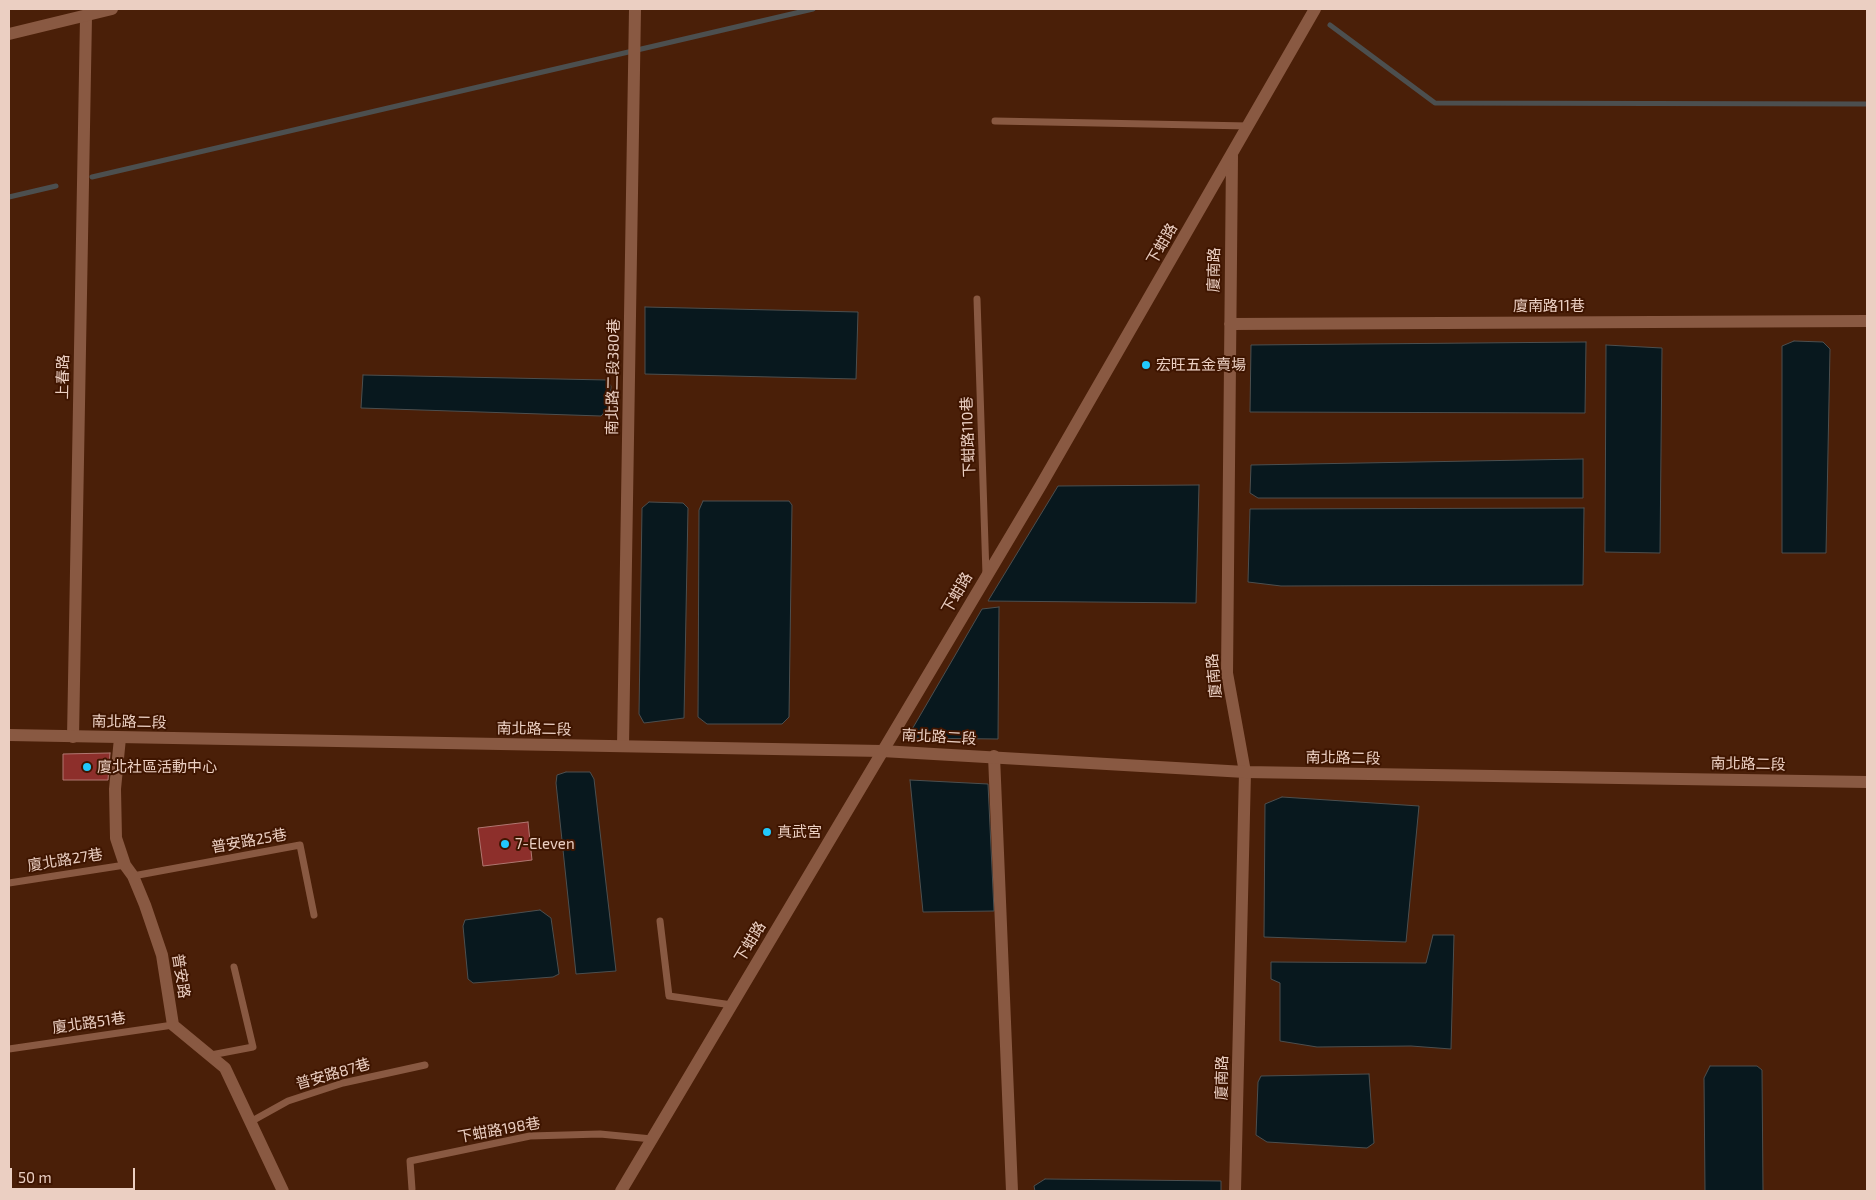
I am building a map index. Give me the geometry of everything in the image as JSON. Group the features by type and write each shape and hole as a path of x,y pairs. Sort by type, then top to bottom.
{"street":[{"path":"9,34 86,17 112,9"},
{"name":"南北路二段380巷","path":"623,746 635,9"},
{"name":"下蚶路","path":"621,1191 1041,485 1315,9"},
{"name":"上春路","path":"73,737 86,17"},
{"name":"廈南路","path":"1232,156 1227,673 1245,772 1235,1191"},
{"name":"廈南路11巷","path":"1230,324 1867,321"},
{"name":"南北路二段","path":"9,735 882,751 1245,772 1867,782"},
{"name":"普安路","path":"120,738 115,789 116,838 125,864 133,876 162,955 173,1025"},
{"path":"994,756 1012,1191"},
{"path":"173,1025 225,1068 252,1121 283,1191"}],"lane":[{"path":"995,121 1249,126"},
{"name":"下蚶路110巷","path":"977,299 986,575"},
{"name":"普安路25巷","path":"133,876 300,845 314,915"},
{"name":"廈北路27巷","path":"9,883 125,864"},
{"path":"660,921 669,996 732,1005"},
{"path":"211,1056 253,1047 234,967"},
{"name":"廈北路51巷","path":"9,1049 173,1025"},
{"name":"普安路87巷","path":"252,1121 288,1101 343,1083 425,1065"},
{"name":"下蚶路198巷","path":"412,1189 410,1161 428,1157 530,1136 600,1134 652,1139"}],"shaded area":[{"path":"645,307 858,312 856,379 645,374"},
{"path":"1794,341 1823,342 1830,349 1826,553 1782,553 1782,346"},
{"path":"1586,342 1585,413 1250,412 1251,345"},
{"path":"1606,345 1662,348 1660,553 1605,552"},
{"path":"363,375 607,380 611,386 610,406 601,416 361,408"},
{"path":"1583,459 1583,498 1258,498 1250,493 1251,465"},
{"path":"1199,485 1196,603 988,601 1058,486"},
{"path":"703,501 789,501 792,505 789,717 782,724 707,724 698,717 699,510"},
{"path":"649,502 683,503 688,508 684,718 644,723 639,714 642,508"},
{"path":"1584,508 1583,585 1281,586 1248,582 1250,509"},
{"path":"999,607 998,739 907,738 982,609"},
{"path":"566,772 590,772 594,779 616,971 576,974 556,783 557,775"},
{"path":"910,780 988,784 994,911 923,912"},
{"path":"1282,797 1419,806 1406,942 1264,937 1265,804"},
{"path":"540,910 551,918 559,974 553,977 473,983 468,979 463,926 465,920"},
{"path":"1433,935 1454,935 1451,1049 1411,1046 1317,1047 1280,1041 1280,983 1271,979 1271,962 1426,963"},
{"path":"1710,1066 1757,1066 1762,1070 1763,1191 1705,1191 1704,1078"},
{"path":"1369,1074 1374,1143 1367,1148 1267,1142 1256,1135 1258,1082 1261,1076"},
{"path":"1045,1179 1221,1181 1221,1191 1035,1191 1034,1186"}],"building":[{"name":"廈北社區活動中心","path":"110,753 108,780 63,780 63,754"},
{"name":"7-Eleven","path":"528,822 532,860 483,866 478,828"}],"waterway":[{"path":"92,177 813,9"},
{"path":"1330,25 1435,103 1867,104"},
{"path":"9,197 56,186"}],"place":[{"name":"宏旺五金賣場","path":"1146,365"},
{"name":"廈北社區活動中心","path":"87,767"},
{"name":"真武宮","path":"767,832"},
{"name":"7-Eleven","path":"505,844"}]}
